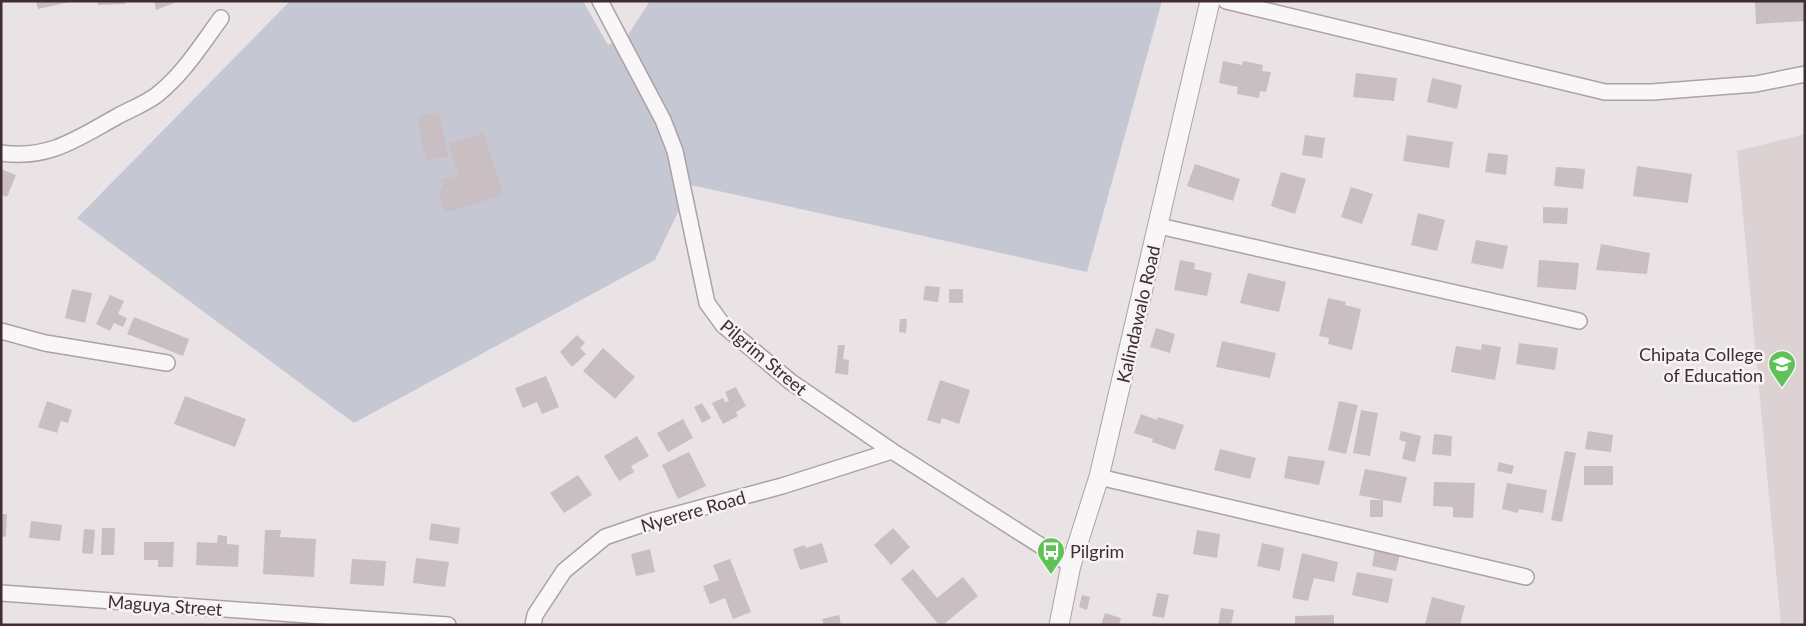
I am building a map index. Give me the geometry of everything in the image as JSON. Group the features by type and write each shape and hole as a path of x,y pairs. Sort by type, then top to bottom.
{"street":[{"name":"Pilgrim Street","path":"600,1 663,120 674,151 707,303 723,325 791,382 892,451 1071,565"},
{"name":"Kalindawalo Road","path":"1059,625 1071,565 1099,477 1210,1"},
{"path":"1226,1 1605,92 1652,92 1756,84 1805,74"},
{"path":"1,153 14,155 35,154 56,149 157,95 181,72 221,18"},
{"path":"1159,226 1579,321"},
{"path":"1,331 45,343 167,363"},
{"name":"Nyerere Road","path":"533,625 536,615 564,571 605,536 652,521 782,486 892,451"},
{"path":"1099,477 1526,577"},
{"name":"Maguya Street","path":"1,593 448,625"}],"shaded area":[{"path":"290,1 583,1 608,45 628,35 650,1 1162,1 1087,272 691,185 655,260 354,423 77,218"},
{"name":"Chipata College of Education","path":"1805,134 1805,625 1781,625 1737,151"}],"building":[{"path":"36,1 70,1 70,2 38,9"},
{"path":"98,1 125,1 125,4 98,5"},
{"path":"154,1 179,1 156,10"},
{"path":"1755,1 1805,1 1805,21 1756,24"},
{"path":"1223,61 1242,65 1243,61 1263,65 1262,71 1271,72 1266,92 1260,91 1259,98 1237,94 1238,87 1219,83"},
{"path":"1356,73 1397,78 1394,101 1353,97"},
{"path":"1432,78 1462,85 1457,109 1427,102"},
{"path":"439,112 448,156 426,161 417,117"},
{"path":"484,133 503,195 445,213 438,191 444,189 441,180 458,175 448,144"},
{"path":"1305,135 1325,138 1322,158 1302,155"},
{"path":"1407,135 1453,142 1449,168 1403,161"},
{"path":"1488,153 1508,155 1506,175 1485,172"},
{"path":"1195,164 1240,179 1233,201 1187,186"},
{"path":"1637,166 1692,174 1688,203 1633,196"},
{"path":"1556,167 1585,169 1583,189 1554,186"},
{"path":"1,169 16,175 7,197 1,195"},
{"path":"1281,172 1306,179 1295,214 1271,206"},
{"path":"1351,187 1373,194 1362,224 1341,217"},
{"path":"1543,207 1568,208 1567,224 1543,223"},
{"path":"1418,213 1445,220 1437,251 1411,245"},
{"path":"1476,240 1508,246 1503,269 1471,263"},
{"path":"1601,244 1650,253 1647,274 1596,270"},
{"path":"1180,260 1195,263 1194,269 1212,273 1207,296 1174,290"},
{"path":"1539,260 1579,263 1576,290 1537,287"},
{"path":"1248,273 1286,282 1279,312 1240,303"},
{"path":"925,286 940,287 938,302 923,300"},
{"path":"72,289 92,293 85,323 65,318"},
{"path":"949,289 963,289 963,303 949,303"},
{"path":"110,295 124,301 118,314 127,318 123,327 114,323 110,331 96,324"},
{"path":"1328,298 1346,302 1345,305 1361,309 1352,350 1328,344 1329,338 1319,336"},
{"path":"134,317 189,339 183,356 127,334"},
{"path":"900,319 907,319 906,333 899,332"},
{"path":"1156,328 1175,334 1170,353 1150,347"},
{"path":"577,335 585,343 580,348 586,354 572,367 560,352"},
{"path":"1222,341 1276,353 1270,378 1216,367"},
{"path":"1519,343 1558,348 1555,370 1516,364"},
{"path":"1482,344 1501,347 1495,380 1451,372 1456,346 1481,350"},
{"path":"838,345 845,345 843,359 849,360 848,375 835,373"},
{"path":"603,348 635,377 615,399 583,371"},
{"path":"546,376 559,407 542,414 537,402 523,408 515,388"},
{"path":"940,380 970,390 959,424 942,418 940,424 927,420"},
{"path":"736,387 746,406 736,412 738,416 723,424 712,403 723,398 725,402 729,401 725,392"},
{"path":"185,396 246,419 235,447 174,424"},
{"path":"47,401 72,410 68,423 61,421 57,433 38,427"},
{"path":"1339,401 1358,405 1346,454 1328,450"},
{"path":"702,403 711,418 702,423 694,407"},
{"path":"1361,410 1378,413 1370,456 1353,453"},
{"path":"1141,414 1157,420 1158,417 1184,425 1175,450 1152,442 1153,439 1134,433"},
{"path":"683,419 693,438 668,452 657,433"},
{"path":"1401,431 1421,436 1415,462 1402,459 1406,442 1399,440"},
{"path":"1588,431 1613,435 1611,452 1585,449"},
{"path":"1434,434 1452,436 1451,456 1432,454"},
{"path":"637,436 649,456 631,466 634,472 619,481 604,456"},
{"path":"1220,449 1256,458 1250,479 1214,470"},
{"path":"1565,451 1576,453 1562,522 1551,520"},
{"path":"689,452 706,486 678,499 662,465"},
{"path":"1288,456 1325,461 1319,485 1284,478"},
{"path":"1499,462 1514,466 1512,474 1497,471"},
{"path":"1584,466 1613,466 1613,485 1584,485"},
{"path":"1365,469 1407,477 1401,503 1359,495"},
{"path":"578,475 592,495 564,513 550,493"},
{"path":"1434,482 1475,483 1473,518 1453,517 1453,507 1433,506"},
{"path":"1507,483 1547,490 1543,513 1519,509 1518,513 1502,509"},
{"path":"1370,500 1383,500 1383,517 1370,517"},
{"path":"1,514 7,514 6,537 1,536"},
{"path":"31,521 62,525 60,541 29,538"},
{"path":"431,523 460,528 458,544 429,540"},
{"path":"102,528 115,528 114,555 101,555"},
{"path":"893,528 910,547 891,565 874,545"},
{"path":"84,529 95,530 93,554 82,553"},
{"path":"265,530 281,530 280,537 316,539 314,577 263,574"},
{"path":"1197,530 1220,534 1217,558 1193,554"},
{"path":"218,535 227,536 227,544 239,545 238,567 196,565 197,542 217,543"},
{"path":"144,542 174,542 173,567 158,567 158,560 144,560"},
{"path":"822,543 828,562 800,570 793,549 805,545 806,548"},
{"path":"1262,543 1284,548 1280,571 1257,566"},
{"path":"650,549 655,572 636,576 631,554"},
{"path":"1375,549 1400,554 1396,571 1372,566"},
{"path":"1302,553 1338,562 1334,582 1314,578 1308,601 1292,598"},
{"path":"416,558 449,562 445,587 413,583"},
{"path":"352,559 386,561 384,586 350,584"},
{"path":"730,559 751,612 733,619 725,598 710,604 703,586 719,580 713,565"},
{"path":"913,569 937,598 963,577 978,596 943,625 939,625 901,579"},
{"path":"1357,572 1393,579 1388,603 1352,595"},
{"path":"1157,593 1169,595 1164,618 1152,616"},
{"path":"1082,595 1090,597 1087,610 1079,607"},
{"path":"1432,597 1465,606 1460,625 1425,625"},
{"path":"1221,608 1234,610 1231,625 1218,625"},
{"path":"1105,613 1121,618 1119,625 1101,625"},
{"path":"839,615 841,625 824,625 822,619"},
{"path":"1334,615 1334,625 1295,625 1295,616"}],"place":[{"name":"Chipata College of Education","path":"1782,388"},
{"name":"Pilgrim","path":"1051,575"}]}
